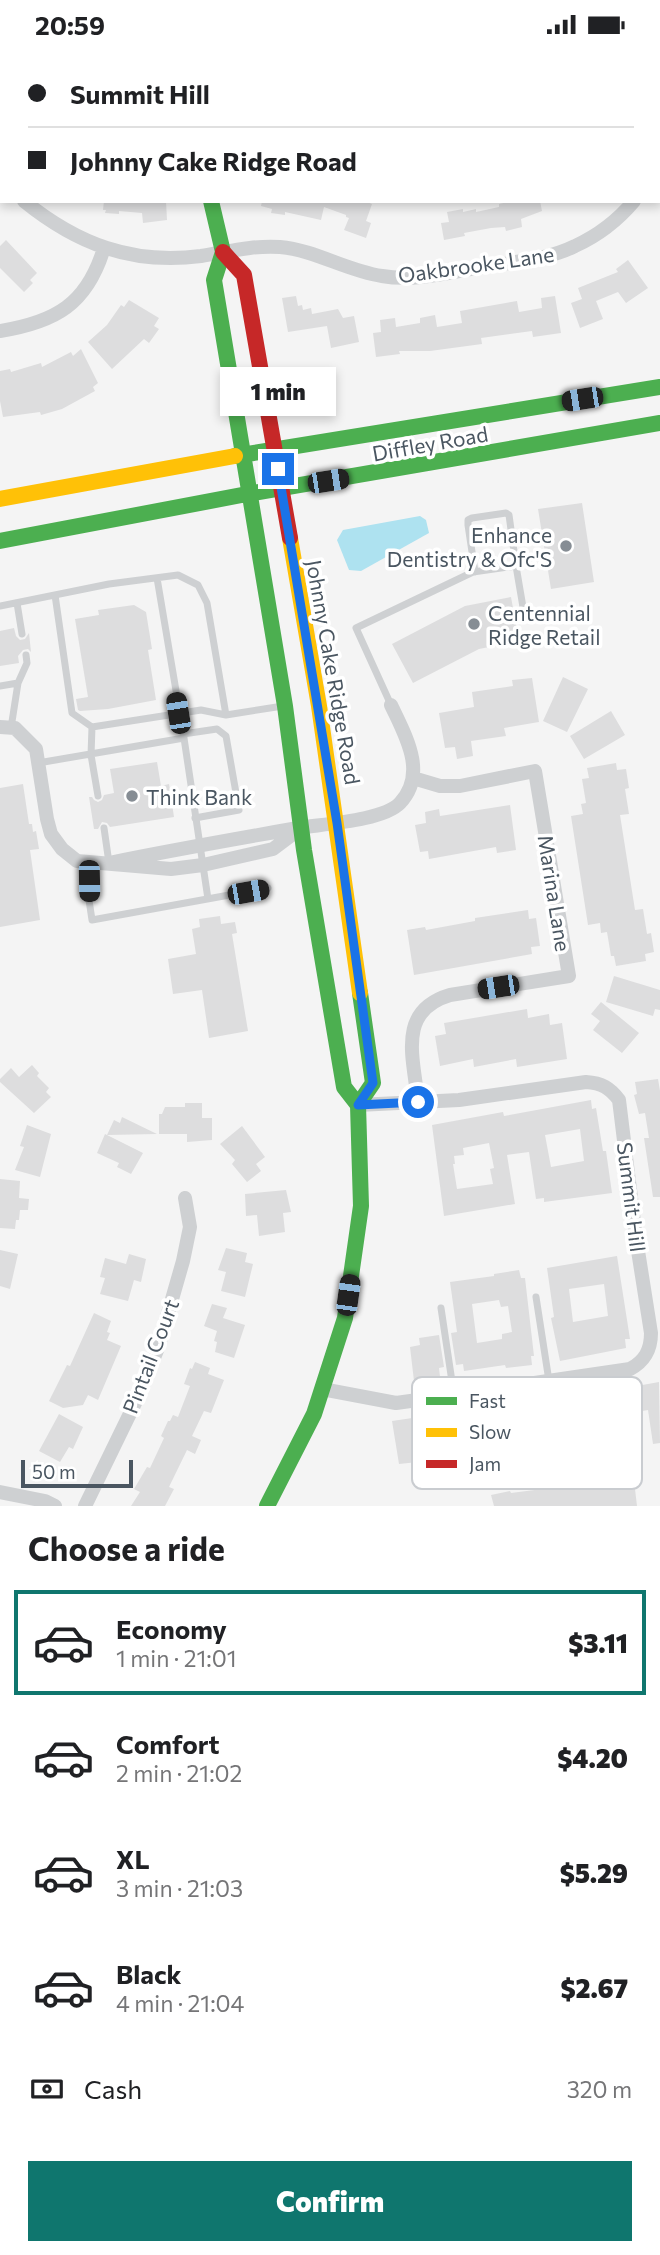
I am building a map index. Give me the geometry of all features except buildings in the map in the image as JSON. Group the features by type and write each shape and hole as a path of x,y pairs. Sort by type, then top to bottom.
{"street":[{"name":"Oakbrooke Lane","path":"27,203 71,234 104,248 151,258 282,247 301,251 361,273 384,277 419,277 562,252 602,230 632,203"},
{"name":"Johnny Cake Ridge Road","path":"211,203 222,252 214,280 285,706 301,827 344,1087 358,1105"},
{"path":"0,331 36,324 60,312 80,296 95,274 104,248"},
{"name":"Johnny Cake Ridge Road","path":"222,252 244,275 337,823 373,1083 358,1105 361,1206 345,1318 314,1414 267,1506"},
{"name":"Diffley Road","path":"0,499 243,454 660,387"},
{"name":"Diffley Road","path":"0,541 250,494 660,423"},
{"path":"109,863 301,827 337,823 382,813 398,805 413,778 413,757 391,705"},
{"path":"6,728 15,728 27,737 36,749 51,834 62,849 77,861 171,869 203,865 272,849 301,827"},
{"name":"Marina Lane","path":"413,778 440,786 460,786 536,771 569,976 450,995 435,999 429,1004 415,1020 412,1033 418,1102"},
{"name":"Summit Hill","path":"358,1105 459,1100 586,1082 605,1085 620,1100 636,1238 652,1333 651,1345 646,1356 630,1369 576,1377"},
{"name":"Pintail Court","path":"85,1506 139,1395 170,1311 190,1227 185,1198"},
{"name":"Summit Hill","path":"322,1389 396,1403 412,1401"},
{"path":"0,1492 45,1501 55,1506"}],"lane":[{"path":"475,572 468,520 506,513 509,515 524,613 540,620 586,612"},
{"path":"391,705 356,628 475,572 516,566"},
{"path":"0,606 109,584 178,575 198,585 207,603 226,715"},
{"path":"157,578 208,899"},
{"path":"55,595 72,713 92,727 201,710 226,715 285,706"},
{"path":"17,603 22,634"},
{"path":"6,728 18,683 27,663 26,655"},
{"path":"0,686 18,683"},
{"path":"92,727 91,755 98,796"},
{"path":"38,763 217,729 226,736 239,810 195,818"},
{"path":"104,828 109,863"},
{"path":"89,862 92,921 268,888"},
{"path":"536,1297 548,1377"},
{"path":"441,1308 451,1377"}],"water":[{"path":"420,516 426,520 429,533 361,571 349,570 337,540 343,530"}],"traffic: fast":[{"path":"211,203 223,252 214,280 285,706 304,850 344,1087 358,1105"},
{"path":"235,456 660,387"},
{"path":"0,541 247,494 660,423"},
{"path":"267,1506 314,1414 345,1318 361,1206 358,1105 373,1083 360,993"}],"traffic: slow":[{"path":"0,499 235,456"},
{"path":"290,538 319,706 360,993"}],"traffic: jam":[{"path":"223,252 244,275 290,538"}],"place":[{"name":"Enhance Dentistry & Ofc'S","path":"566,546"},
{"name":"Centennial Ridge Retail","path":"474,624"},
{"name":"Think Bank","path":"132,796"}],"route":[{"path":"278,469 319,706 373,1083 358,1105 418,1102"}]}
